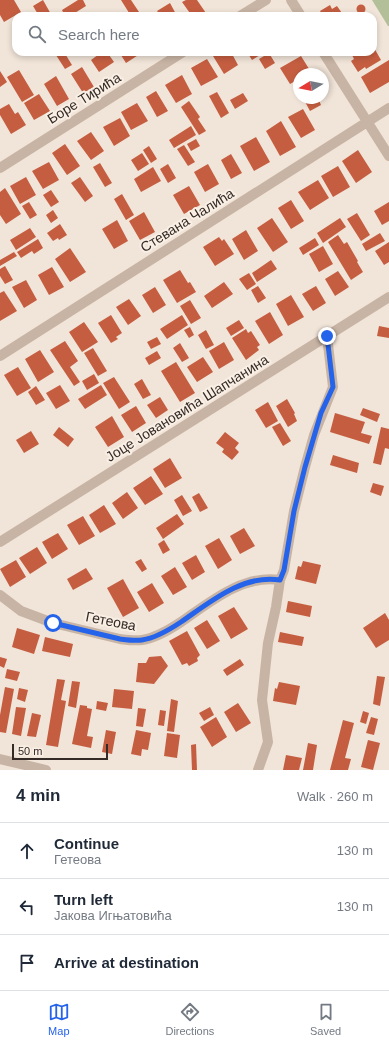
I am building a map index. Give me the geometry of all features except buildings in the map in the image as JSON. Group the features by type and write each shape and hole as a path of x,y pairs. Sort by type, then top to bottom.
{"street":[{"path":"246,12 266,0"},
{"path":"291,0 298,12"},
{"name":"Боре Тирића","path":"0,168 178,56"},
{"path":"326,56 389,156"},
{"name":"Стевана Чалића","path":"0,356 389,108"},
{"name":"Јоце Јовановића Шапчанина","path":"0,542 389,297"},
{"path":"258,770 268,742 262,700 268,643 280,580 284,570 294,511 305,467 321,413 333,387 327,336"},
{"name":"Гетеова","path":"0,595 21,612 53,623 131,641 156,636 223,594 247,583 265,578 280,580"},
{"path":"0,759 46,770"}],"green space":[{"path":"372,0 389,0 389,26 388,26"}],"route":[{"path":"53,623 120,639 131,641 142,640 156,636 171,628 223,594 247,583 265,578 280,580 284,570 298,492 321,413 333,387 327,336"}]}
